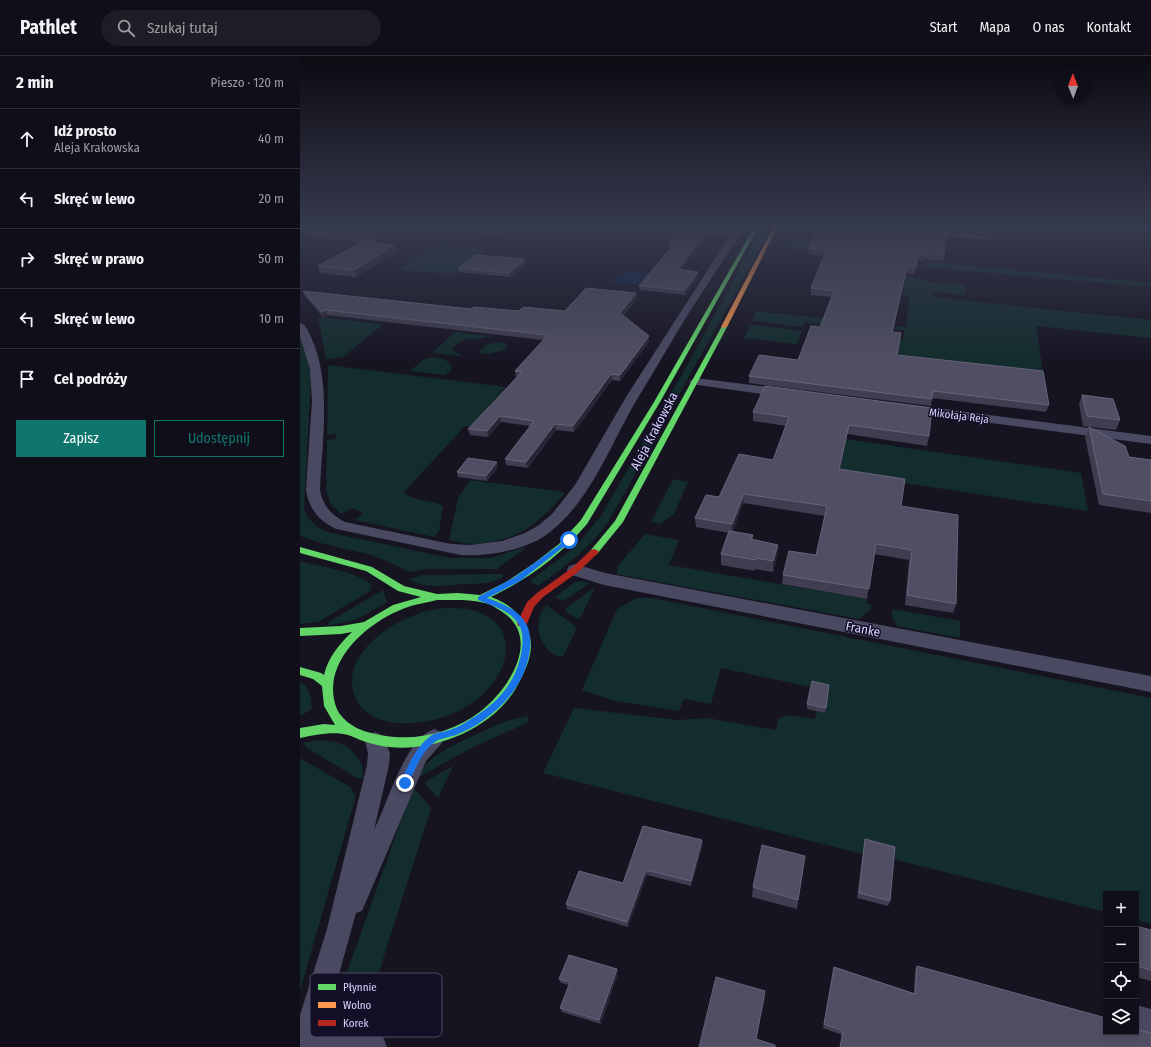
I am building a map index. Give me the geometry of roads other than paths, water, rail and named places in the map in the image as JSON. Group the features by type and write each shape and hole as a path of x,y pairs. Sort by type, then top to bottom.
{"main road":[{"name":"Aleja Krakowska","path":"480,599 517,579 569,540 587,516 661,396 731,272"},
{"name":"Aleja Krakowska","path":"522,623 530,605 540,595 575,570 596,551 619,522 695,382 752,272"},
{"path":"300,550 369,569 379,573 391,583 404,589 437,597 466,597 480,599 506,608 522,623 526,634 524,662 519,677 507,694 492,709 475,722 454,732 435,738 392,743 375,741 348,730 330,728 314,729 300,733"},
{"path":"348,730 336,718 330,707 328,685 330,672 341,650 366,625 397,607 437,597"},
{"path":"300,632 342,630 366,625"},
{"path":"300,671 317,676 328,685"}],"street":[{"path":"300,326 309,345 316,369 318,402 313,490 314,500 319,510 328,519 341,526 451,549 482,551 504,547 543,530 560,516 583,483 631,400 681,319 712,272"},
{"path":"695,382 795,394"},
{"name":"Mikołaja Reja","path":"900,408 1151,440"},
{"name":"Franke","path":"575,570 619,582 1151,684"},
{"path":"340,929 385,833 405,783 419,754 435,738"},
{"path":"327,973 340,929 378,765 379,753 375,741"},
{"path":"1139,1020 1151,1023"},
{"path":"304,1047 310,1027"},
{"path":"304,1047 330,1040 359,1042 373,1047"}],"water":[{"path":"630,272 649,273 649,276 645,279 633,284 615,284 613,281 620,275"}]}
